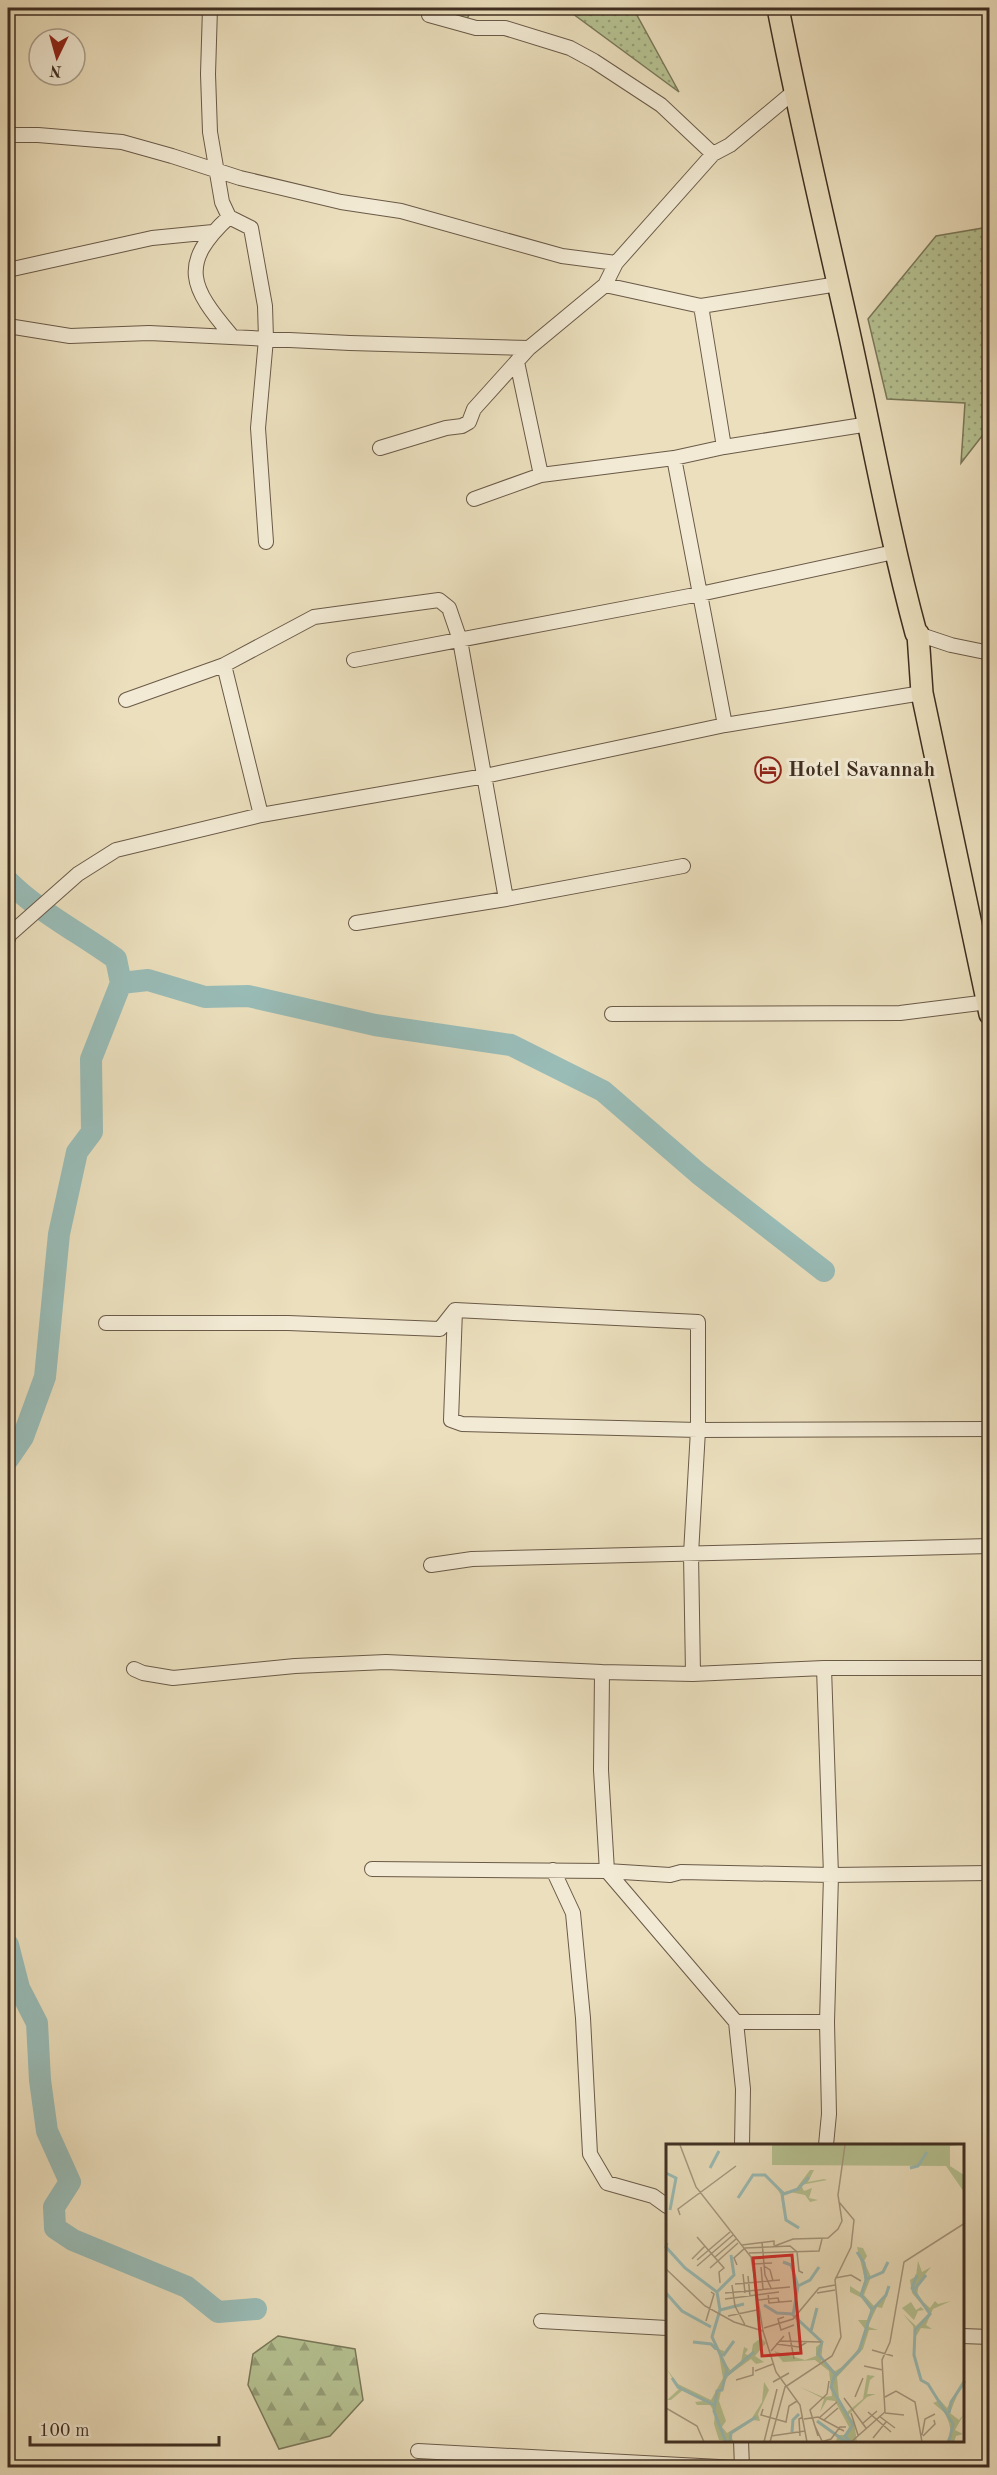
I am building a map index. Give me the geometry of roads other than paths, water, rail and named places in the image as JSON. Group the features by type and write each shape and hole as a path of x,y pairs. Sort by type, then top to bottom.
{"highway":[{"path":"778,8 869,424 894,552 918,634 922,693 988,998"}],"street":[{"path":"210,8 208,74 210,132 222,202 230,217 251,228 265,306 266,339 258,428 266,542"},
{"path":"429,15 476,28 505,28 570,48 661,105 713,154"},
{"path":"380,447 446,428 462,426 469,422 474,409 529,348 605,285 616,263 713,154 730,145 796,90"},
{"path":"8,135 38,135 122,142 217,169 240,178 342,202 401,212 562,256 616,263"},
{"path":"230,217 213,232 200,256 194,277 199,292 211,312 231,336"},
{"path":"8,270 152,238 213,232"},
{"path":"605,285 701,306 838,284"},
{"path":"701,306 724,447"},
{"path":"8,326 70,336 149,333 529,348"},
{"path":"517,362 541,475"},
{"path":"474,499 541,475 674,458 724,447 869,424"},
{"path":"674,458 725,725"},
{"path":"354,660 700,594 894,552"},
{"path":"126,700 224,665 314,617 439,600 449,608 459,640 506,899"},
{"path":"918,634 951,645 990,652"},
{"path":"224,665 261,815"},
{"path":"8,939 9,935 78,874 117,850 261,815 485,776 725,725 922,693"},
{"path":"356,923 506,899 683,866"},
{"path":"612,1014 900,1013 988,998"},
{"path":"106,1323 288,1323 440,1329 455,1310"},
{"path":"455,1310 698,1322 698,1430 691,1554 693,1674"},
{"path":"455,1310 451,1420 462,1424 698,1430 990,1429"},
{"path":"431,1565 472,1559 990,1546"},
{"path":"134,1669 143,1673 173,1677 295,1666 386,1662 693,1674 824,1668 990,1668"},
{"path":"824,1668 831,1875 827,2022 829,2114 826,2144"},
{"path":"602,1672 601,1770 607,1870 736,2022 743,2089 742,2144"},
{"path":"372,1869 607,1870 670,1875 681,1872 831,1875 990,1873"},
{"path":"552,1870 573,1913 583,2018 590,2154 607,2183 653,2196 666,2205"},
{"path":"736,2022 827,2022"},
{"path":"541,2321 666,2328"},
{"path":"964,2336 990,2337"},
{"path":"418,2451 740,2468 741,2442"}],"waterway":[{"path":"8,881 46,912 116,959 121,983 91,1059 92,1132 77,1152 59,1234 45,1377 23,1437 8,1459"},
{"path":"121,983 148,980 205,997 248,996 375,1025 511,1045 603,1091 699,1174 824,1271"},
{"path":"8,1945 19,1988 37,2023 40,2080 47,2131 70,2182 54,2207 55,2228 73,2240 187,2287 218,2312 256,2309"}],"place":[{"name":"Hotel Savannah","path":"768,770"}]}
